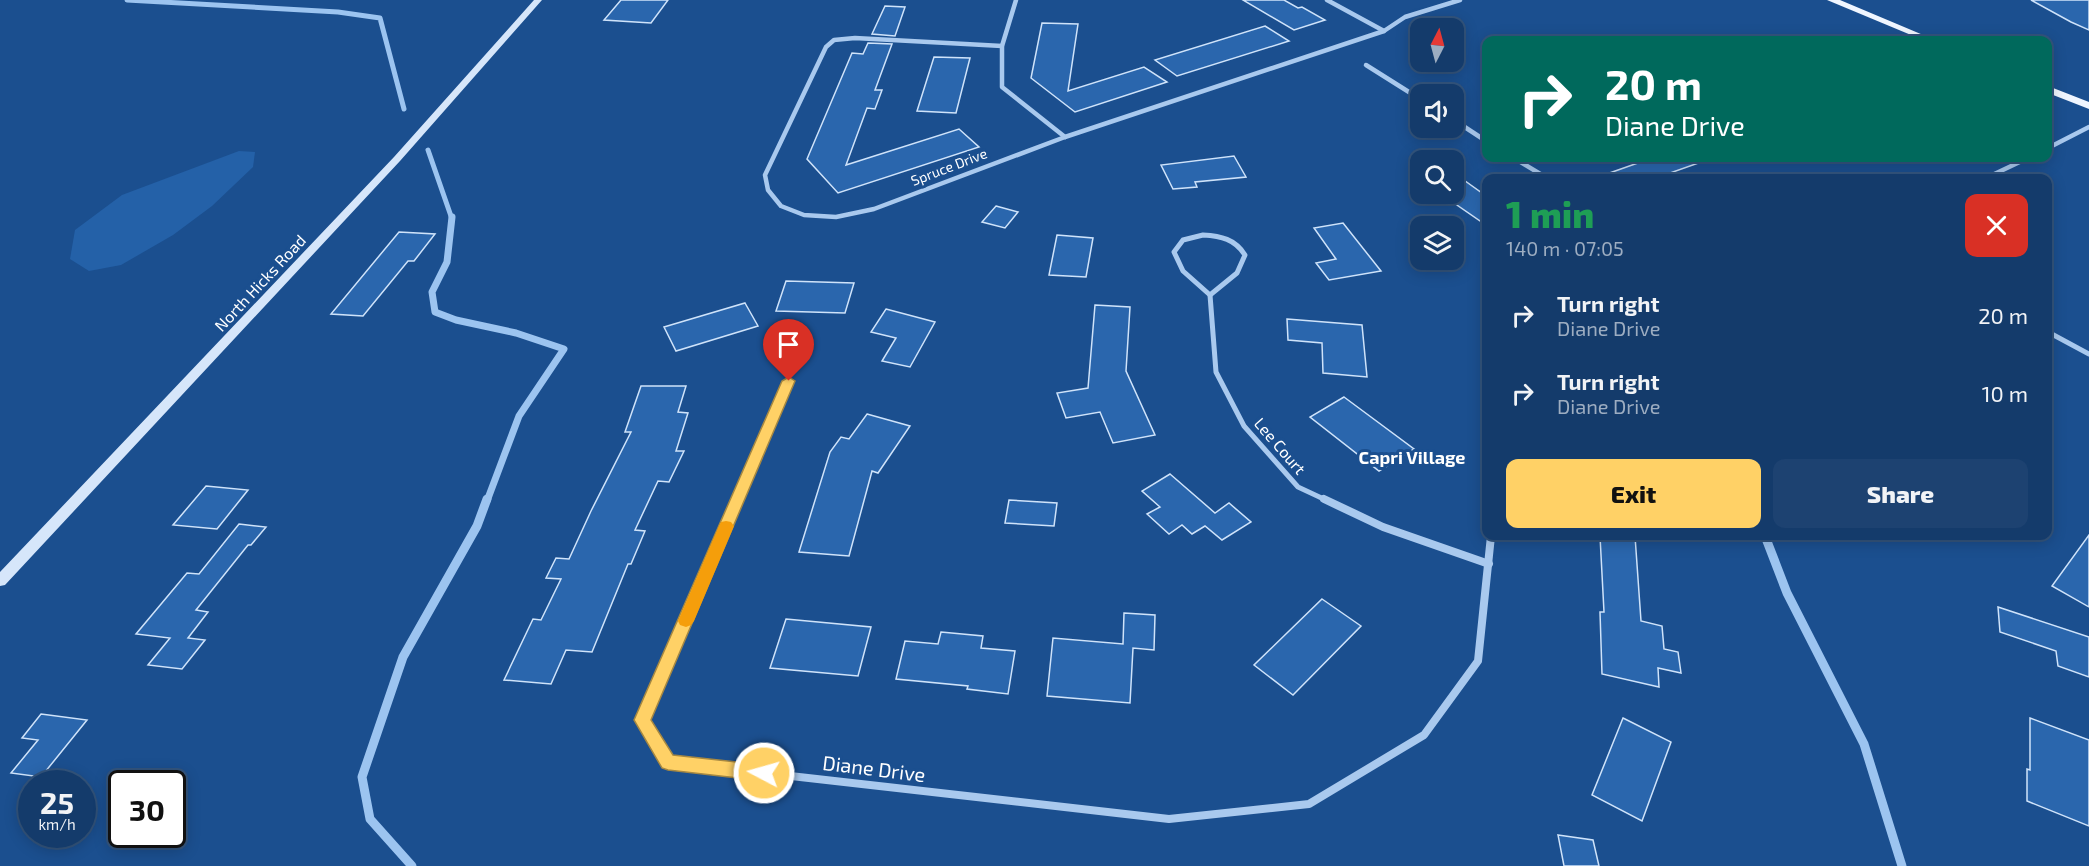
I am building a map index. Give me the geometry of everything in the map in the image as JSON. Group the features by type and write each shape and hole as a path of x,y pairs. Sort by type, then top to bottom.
{"main road":[{"name":"North Hicks Road","path":"0,581 397,159 538,0"},
{"path":"1832,0 1920,36"},
{"path":"2052,91 2089,106"}],"street":[{"path":"1016,0 1002,45 1002,87 1065,137"},
{"path":"1327,0 1384,31"},
{"name":"Spruce Drive","path":"1002,45 855,38 834,40 826,47 765,175 768,190 781,206 804,215 836,217 874,209 1065,137 1384,31 1405,17 1460,0"},
{"path":"1366,65 1410,93"},
{"path":"1464,127 1482,138"},
{"path":"2052,146 2089,127"},
{"path":"1521,162 1540,174"},
{"path":"1994,174 2020,162"},
{"path":"1214,235 1225,238 1235,243 1245,255 1244,262 1234,276 1210,296 1174,259 1177,246 1192,236 1214,235"},
{"name":"Lee Court","path":"1210,296 1216,372 1244,426 1298,487 1383,527 1489,564"},
{"path":"2052,334 2089,354"},
{"name":"Diane Drive","path":"789,381 643,720 668,762 1169,819 1309,804 1425,735 1478,661 1489,564"},
{"path":"1489,564 1491,540"}],"shaded area":[{"path":"239,151 255,152 253,167 212,206 173,235 121,265 89,271 70,259 75,230 122,195"}],"building":[{"path":"621,0 668,0 651,23 604,20"},
{"path":"1243,0 1284,0 1325,20 1294,30"},
{"path":"2031,0 2089,0 2089,30 2071,22"},
{"path":"885,6 905,7 895,36 872,34"},
{"path":"1042,23 1078,24 1068,91 1144,67 1167,82 1075,112 1031,78"},
{"path":"1265,26 1289,41 1177,76 1155,60"},
{"path":"868,43 892,44 875,90 882,90 875,109 867,108 846,165 959,129 979,147 838,193 807,159 852,53 863,54"},
{"path":"934,57 970,58 956,113 917,111"},
{"path":"1234,156 1246,177 1195,182 1197,187 1173,189 1161,165"},
{"path":"1641,162 1701,162 1667,174 1607,174"},
{"path":"1464,180 1482,193 1482,222 1456,204 1464,204"},
{"path":"996,206 1018,212 1005,228 982,222"},
{"path":"1343,223 1381,271 1329,280 1316,263 1336,259 1314,228"},
{"path":"399,232 435,234 414,261 408,261 363,316 331,314"},
{"path":"1057,235 1093,238 1086,277 1049,275"},
{"path":"786,281 854,283 845,313 776,311"},
{"path":"745,303 758,326 676,351 664,327"},
{"path":"1095,305 1130,307 1126,371 1155,435 1113,443 1100,412 1066,418 1057,393 1088,388"},
{"path":"886,309 935,322 910,367 882,361 896,338 871,332"},
{"path":"1287,319 1362,325 1367,377 1323,373 1322,343 1288,340"},
{"path":"641,386 686,386 678,412 688,413 676,451 684,451 669,482 658,481 635,530 645,531 631,564 628,564 592,652 566,650 551,684 504,680 533,619 541,620 561,579 546,578 556,558 569,559 631,432 625,432"},
{"path":"1344,397 1414,449 1379,471 1310,417"},
{"path":"867,414 910,426 878,473 872,471 849,556 799,552 830,452 841,437 849,439"},
{"path":"1170,474 1215,513 1229,503 1251,522 1222,540 1205,526 1192,534 1182,525 1169,534 1147,514 1160,507 1142,491"},
{"path":"206,486 248,490 217,529 173,525"},
{"path":"1009,500 1057,503 1054,526 1005,523"},
{"path":"239,524 266,527 251,545 248,545 196,610 208,612 188,638 205,640 182,669 148,665 170,638 136,634 187,573 199,574"},
{"path":"2089,535 2089,607 2052,586"},
{"path":"1600,540 1635,540 1641,621 1662,626 1664,649 1678,652 1681,673 1658,668 1659,687 1602,674 1600,612 1604,612"},
{"path":"1322,599 1361,626 1293,695 1254,665"},
{"path":"1998,607 2089,637 2089,677 2058,666 2056,651 2000,632"},
{"path":"1124,613 1155,615 1154,650 1133,648 1130,703 1047,696 1053,638 1123,644"},
{"path":"786,619 871,627 858,676 770,668"},
{"path":"941,632 983,636 981,648 1015,651 1008,694 967,689 968,686 896,679 905,641 938,644"},
{"path":"41,714 87,720 47,770 18,770 18,774 11,773 38,740 22,738"},
{"path":"1623,718 1671,742 1642,821 1592,795"},
{"path":"2030,718 2089,740 2089,826 2027,801 2027,769 2030,770"},
{"path":"1558,835 1593,840 1599,866 1564,866"}],"waterway":[{"path":"127,0 338,12 380,18 404,109"},
{"path":"428,150 452,219"},
{"path":"452,219 447,262 432,292 435,312 456,320 516,333 564,349 519,416 487,501"},
{"path":"412,866 370,819 362,777 403,657 477,526 487,499"},
{"path":"1767,540 1787,593 1864,744 1902,866"}],"slow traffic":[{"path":"686,621 726,526"}],"district":[{"name":"Capri Village","path":"1412,458"}],"route":[{"path":"764,773 668,762 643,720 789,381"}]}
